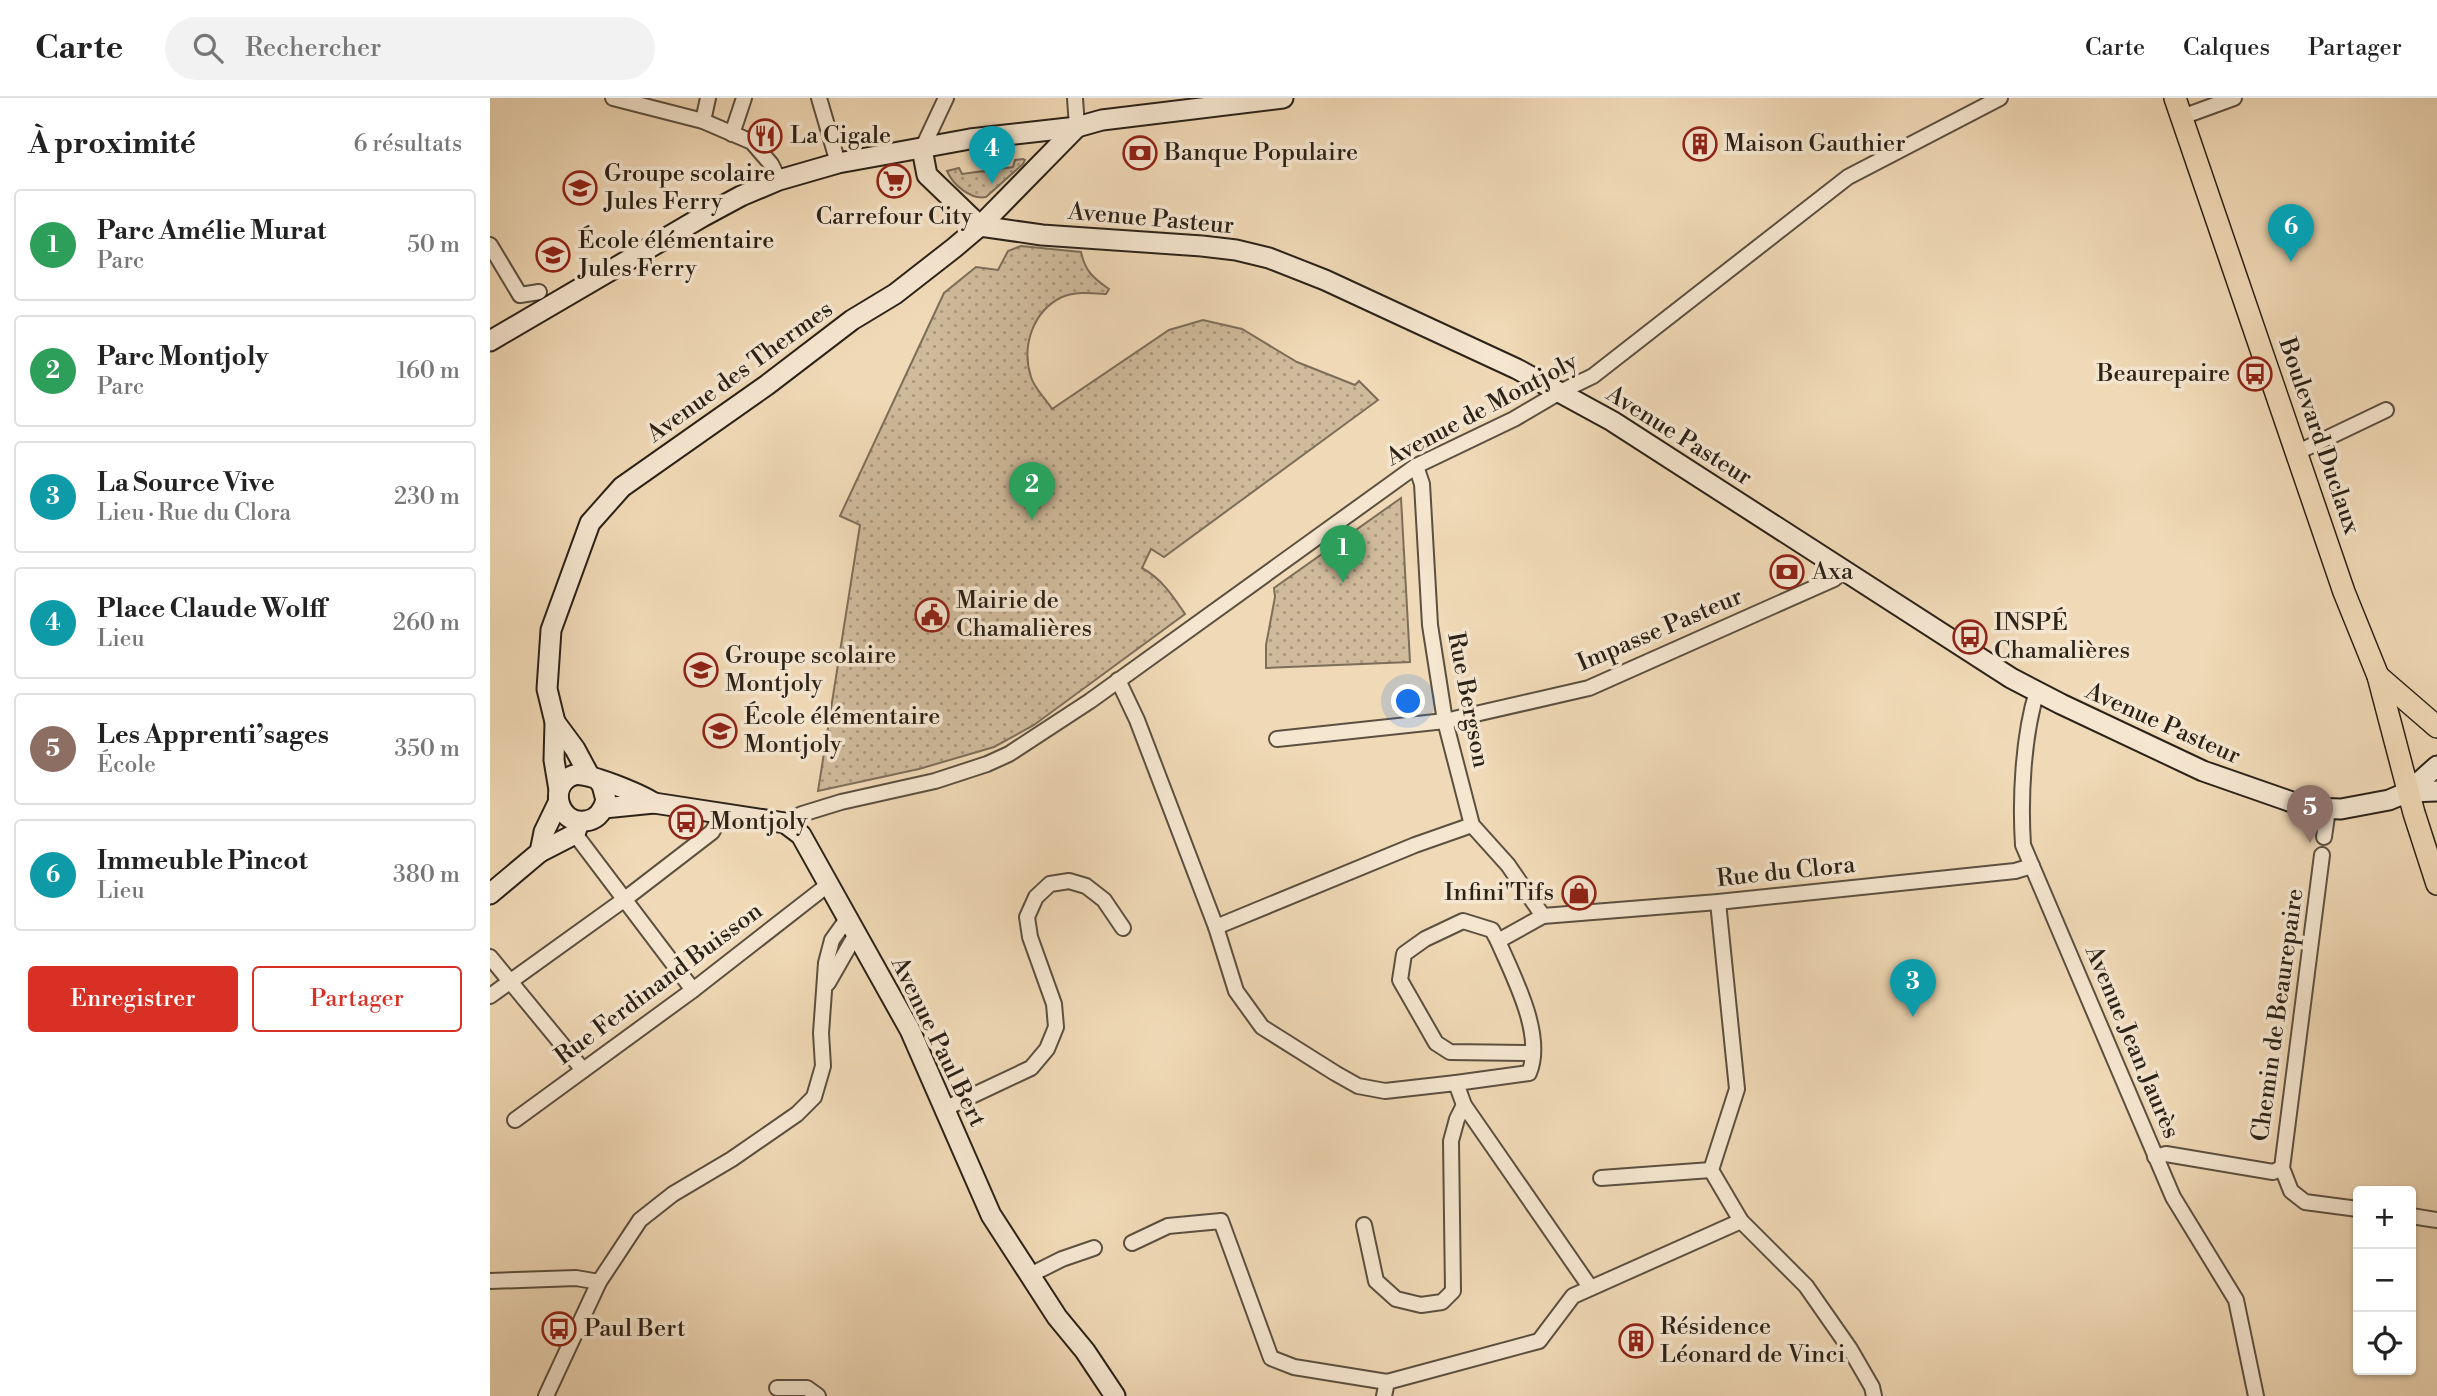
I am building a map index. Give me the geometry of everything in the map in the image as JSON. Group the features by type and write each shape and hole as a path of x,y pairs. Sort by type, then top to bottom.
{"main road":[{"name":"Boulevard Duclaux","path":"2179,108 2344,592 2378,676 2408,792 2437,884"},
{"path":"2378,676 2437,727"}],"street":[{"path":"613,98 703,121 752,142 771,164 779,180"},
{"path":"703,121 708,98"},
{"path":"732,134 744,98"},
{"path":"819,98 838,163"},
{"path":"946,98 922,149 927,175 980,226"},
{"path":"1075,98 1077,127"},
{"path":"490,341 741,195 779,180 838,163 970,139 1283,98"},
{"name":"Avenue de Montjoly","path":"785,823 802,814 935,780 998,759 1038,737 1416,467 1514,419 1593,376 1848,177 2000,98"},
{"path":"2179,108 2234,98"},
{"name":"Avenue des Thermes","path":"559,796 554,760 555,722 547,688 551,630 590,523 622,487 767,385 852,320 895,294 980,226 1077,127"},
{"name":"Avenue Pasteur","path":"980,226 1042,235 1202,246 1269,258 1337,286 1517,369 1560,392 1612,421 2011,678 2214,775 2312,808 2362,806 2389,800 2408,792"},
{"path":"490,245 520,295 539,292"},
{"path":"2296,453 2386,410"},
{"name":"Rue Bergson","path":"1416,467 1422,484 1430,625 1445,721 1472,825 1508,864 1544,916"},
{"name":"Impasse Pasteur","path":"1277,738 1445,721 1589,688 1835,579 1844,570"},
{"path":"1118,680 1128,698 1216,927 1236,991 1262,1027 1358,1086 1385,1091 1529,1073 1532,1053 1532,1034 1527,1009 1498,941 1492,930 1463,921 1425,939 1404,954 1400,980 1436,1043 1450,1052 1532,1053"},
{"name":"Avenue Jean Jaurès","path":"2037,691 2027,752 2023,845 2173,1197 2236,1300 2256,1396"},
{"name":"Avenue des Thermes","path":"555,722 593,777"},
{"path":"2408,792 2437,766"},
{"path":"540,852 544,832 559,796 568,778 574,775 593,777 625,791 637,792 654,803"},
{"path":"490,894 540,852 598,816 604,808 606,792 593,777"},
{"path":"2408,792 2437,790"},
{"path":"559,796 565,816 577,828 625,899 693,990"},
{"path":"604,808 654,803 785,823"},
{"path":"2324,837 2328,809"},
{"path":"490,996 625,899 712,832 723,813"},
{"name":"Avenue Paul Bert","path":"785,823 801,835 910,1030 990,1215 1057,1317 1085,1351 1115,1396"},
{"path":"1216,927 1415,845 1472,825"},
{"name":"Chemin de Beaurepaire","path":"2322,855 2282,1168 2291,1191 2305,1202 2353,1208"},
{"name":"Rue du Clora","path":"1544,916 1718,902 2015,872 2032,866"},
{"path":"944,1109 1031,1068 1047,1049 1056,1027 1054,1004 1030,937 1027,917 1037,897 1050,884 1069,881 1086,886 1104,900 1123,928"},
{"name":"Rue Ferdinand Buisson","path":"515,1120 693,990 828,884"},
{"path":"1718,902 1737,1089 1711,1170 1741,1222 1806,1286 1850,1349 1872,1387 1874,1396"},
{"path":"1498,941 1544,916"},
{"path":"546,1396 599,1282 631,1231 651,1210 732,1159 807,1106 814,1097 821,1077 825,991 851,927"},
{"path":"490,957 583,1070"},
{"path":"1457,1083 1464,1105 1590,1287"},
{"path":"1364,1225 1376,1281 1396,1299 1421,1305 1442,1302 1454,1291 1451,1141 1464,1105"},
{"path":"2155,1157 2166,1154 2273,1172 2282,1168"},
{"path":"1601,1178 1711,1170"},
{"path":"2416,1217 2437,1220"},
{"path":"1132,1243 1168,1226 1221,1221 1271,1358 1294,1367 1385,1389 1539,1341 1573,1296 1741,1222"},
{"path":"1030,1275 1062,1259 1094,1248"},
{"path":"490,1281 576,1278 599,1282"},
{"path":"777,1388 807,1388 818,1396"}],"shaded area":[{"path":"1023,159 1023,164 986,197 974,196 963,190 947,171 959,168 962,174 1013,167 1015,160"},
{"path":"1021,246 1081,252 1090,274 1109,289 1106,294 1078,293 1062,297 1052,303 1037,320 1029,342 1028,365 1037,389 1052,409 1169,330 1203,320 1242,329 1297,362 1355,385 1359,381 1378,400 1164,557 1151,549 1142,568 1161,583 1185,614 1034,725 994,747 919,769 818,791 860,525 840,516 944,293 976,267 998,270 1008,251"},
{"path":"1401,498 1410,662 1266,668 1266,645 1275,597 1274,588"}],"place":[{"name":"La Cigale","path":"765,136"},
{"name":"Maison Gauthier","path":"1700,144"},
{"name":"Banque Populaire","path":"1140,153"},
{"name":"Carrefour City","path":"894,181"},
{"name":"Place Claude Wolff","path":"992,184"},
{"name":"Groupe scolaire Jules Ferry","path":"580,188"},
{"name":"École élémentaire Jules Ferry","path":"553,255"},
{"name":"Immeuble Pincot","path":"2291,262"},
{"name":"Beaurepaire","path":"2255,374"},
{"name":"Parc Montjoly","path":"1032,520"},
{"name":"Axa","path":"1787,572"},
{"name":"Parc Amélie Murat","path":"1343,583"},
{"name":"Mairie de Chamalières","path":"932,615"},
{"name":"INSPÉ Chamalières","path":"1970,637"},
{"name":"Groupe scolaire Montjoly","path":"701,670"},
{"name":"École élémentaire Montjoly","path":"720,731"},
{"name":"Montjoly","path":"686,822"},
{"name":"Les Apprenti’sages","path":"2310,843"},
{"name":"Infini'Tifs","path":"1579,893"},
{"name":"La Source Vive","path":"1913,1017"},
{"name":"Paul Bert","path":"559,1329"},
{"name":"Résidence Léonard de Vinci","path":"1636,1341"}]}
